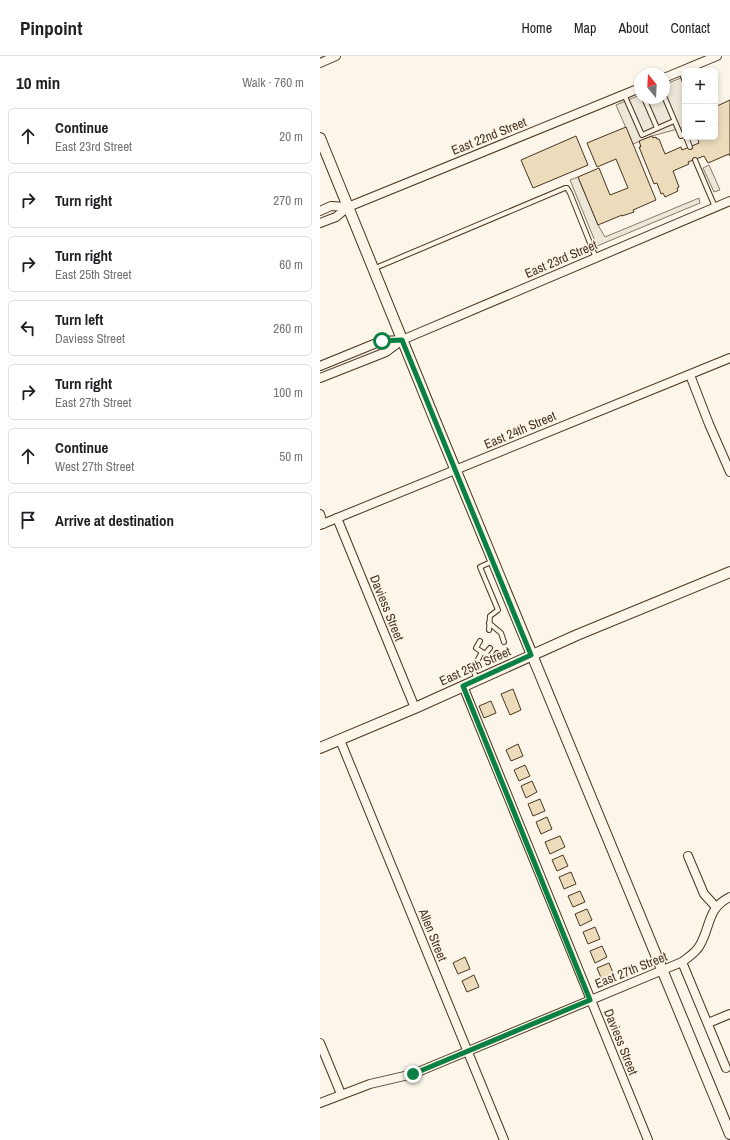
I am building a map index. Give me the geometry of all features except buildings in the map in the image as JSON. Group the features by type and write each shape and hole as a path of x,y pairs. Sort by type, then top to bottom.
{"street":[{"path":"320,63 336,56"},
{"path":"670,75 717,56"},
{"name":"East 22nd Street","path":"320,223 336,217 348,207 634,90"},
{"path":"320,138 531,655 730,1134"},
{"name":"East 23rd Street","path":"320,378 386,352 402,340 730,201"},
{"name":"East 22nd Street","path":"320,211 331,206 348,207"},
{"name":"East 23rd Street","path":"320,366 382,341 402,340"},
{"name":"East 24th Street","path":"322,524 730,358"},
{"path":"690,375 730,472"},
{"path":"320,514 322,524"},
{"name":"Daviess Street","path":"337,518 415,708"},
{"name":"East 25th Street","path":"320,748 415,708 584,632 729,575"},
{"name":"Daviess Street","path":"463,686 648,1140"},
{"name":"Allen Street","path":"340,740 504,1140"},
{"path":"688,856 704,894 716,907"},
{"name":"East 27th Street","path":"320,1103 370,1084 413,1074 682,962 693,954 699,946 710,916 716,907 730,897"},
{"path":"682,962 726,1068"},
{"path":"708,1023 730,1014"},
{"path":"320,1043 341,1094"}],"lane":[{"path":"680,71 682,75"},
{"path":"624,94 642,135 674,121"},
{"path":"647,104 657,128"},
{"path":"667,104 682,136"},
{"path":"687,140 690,147"},
{"path":"695,160 715,207"},
{"path":"373,269 565,188 567,188 570,193 596,258"},
{"path":"489,630 490,616 498,610 480,566 493,561"},
{"path":"489,623 501,633 504,642"},
{"path":"497,630 498,637"},
{"path":"480,641 476,648 483,653 493,659 497,653"},
{"path":"477,680 473,669 483,653 490,648"}],"shaded area":[{"path":"682,77 682,128 652,136 633,144 616,105 634,98 634,104 670,104 670,82"},
{"path":"709,165 720,190 714,192 703,168"},
{"path":"578,177 598,225 605,237 699,198 700,203 597,246 570,180"}],"route":[{"path":"382,341 402,340 531,655 463,686 590,1000 413,1074"}]}
